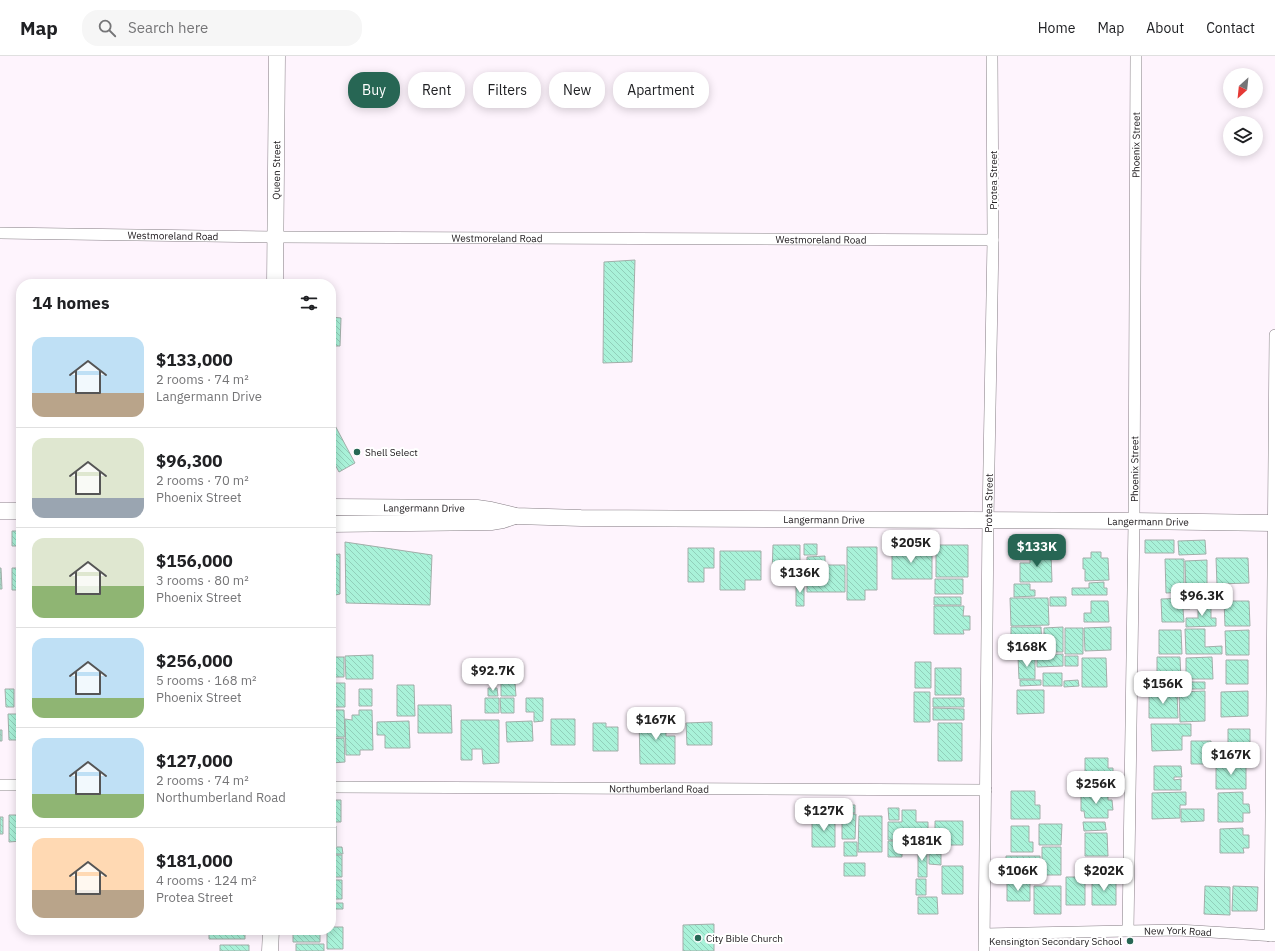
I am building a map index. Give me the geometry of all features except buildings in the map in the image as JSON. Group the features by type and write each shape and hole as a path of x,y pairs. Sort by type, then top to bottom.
{"main road":[{"name":"Queen Street","path":"275,279 277,56"},
{"name":"Langermann Drive","path":"336,507 477,508 516,516 1274,523"},
{"path":"0,511 16,511"},
{"name":"Langermann Drive","path":"336,524 491,522 516,516"},
{"path":"270,935 270,951"}],"street":[{"name":"Protea Street","path":"984,951 988,520 993,240 992,56"},
{"name":"Phoenix Street","path":"1128,931 1134,521 1136,56"},
{"name":"Westmoreland Road","path":"0,233 276,237 993,240"},
{"path":"1272,936 1275,335"},
{"path":"0,785 16,785"},
{"name":"Northumberland Road","path":"336,787 986,790"},
{"name":"New York Road","path":"985,934 1178,930 1272,936"}],"place":[{"name":"Shell Select","path":"357,452"},
{"name":"City Bible Church","path":"698,938"},
{"name":"Kensington Secondary School","path":"1130,941"}]}
